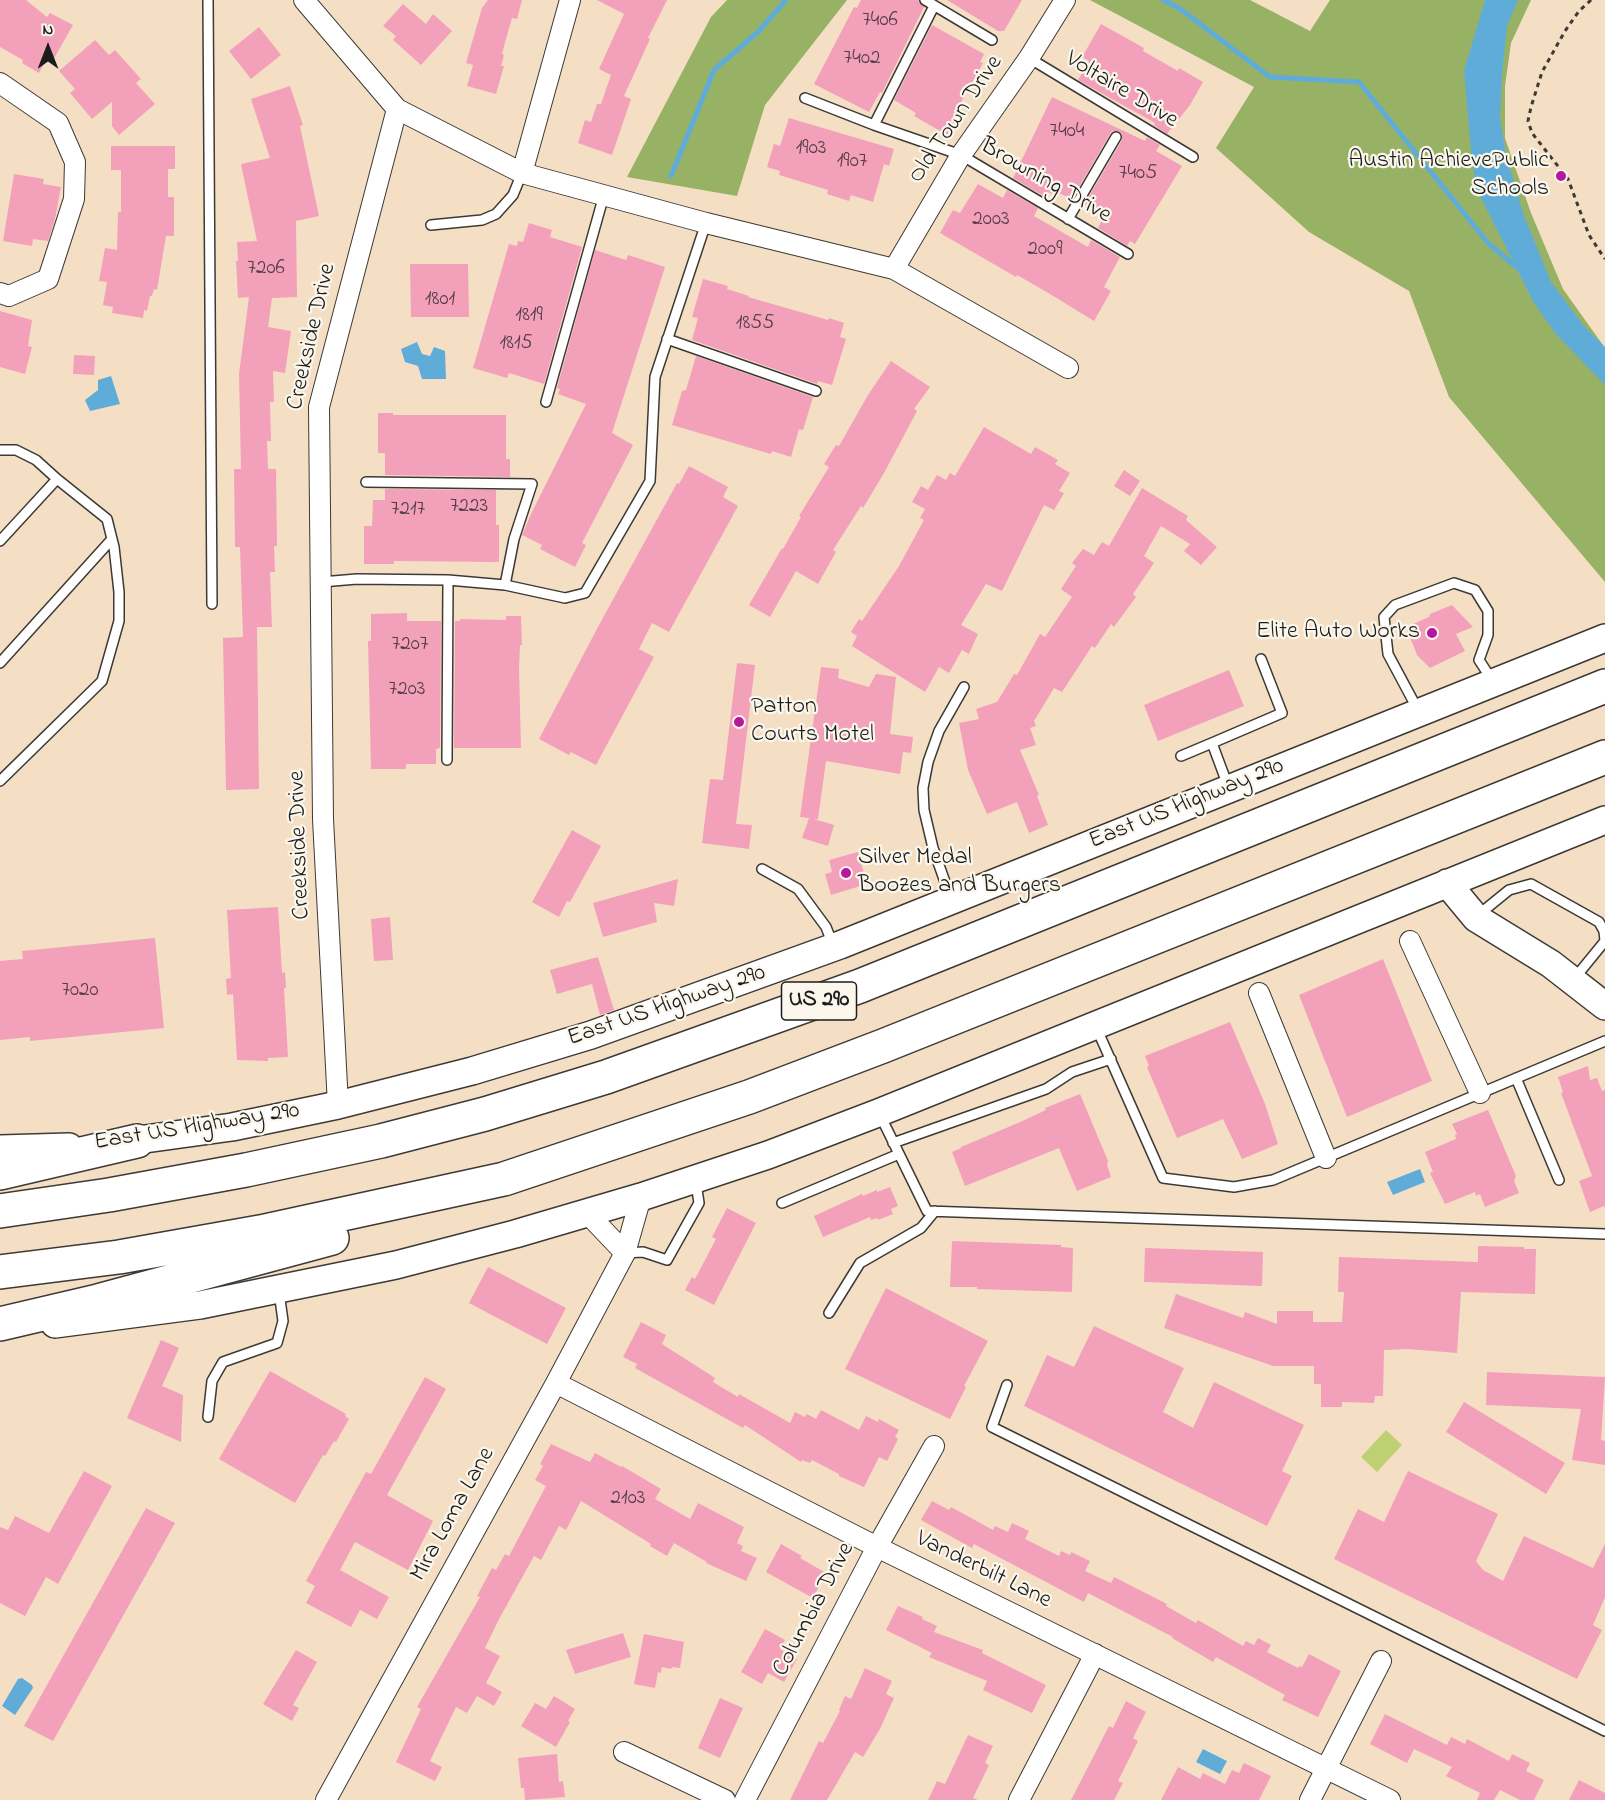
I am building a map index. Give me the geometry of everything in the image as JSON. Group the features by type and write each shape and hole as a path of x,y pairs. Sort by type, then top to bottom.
{"highway":[{"name":"US 290","path":"0,1211 109,1195 246,1170 381,1141 485,1114 606,1077 860,986 1605,686"},
{"name":"US 290","path":"0,1272 119,1257 260,1232 504,1179 749,1096 883,1046 1605,757"},
{"path":"0,1173 137,1141"},
{"path":"0,1324 109,1298 380,1225 504,1179"}],"main road":[{"name":"East US Highway 290","path":"0,1149 80,1147 232,1127 339,1105 472,1071 591,1035 834,947 1605,638"},
{"path":"0,1331 200,1305 279,1290 396,1265 515,1234 641,1197 768,1155 879,1113 1100,1036 1447,883 1605,820"},
{"path":"1447,883 1476,918 1551,964 1605,1006"}],"street":[{"path":"304,0 397,109 522,173 705,223 894,269 1068,368"},
{"path":"522,173 570,0"},
{"name":"Old Town Drive","path":"894,269 961,155 1029,58 1065,0"},
{"path":"0,83 58,123 75,162 74,199 48,279 9,296 0,293"},
{"name":"Creekside Drive","path":"339,1105 323,819 319,407 397,109"},
{"path":"1410,941 1480,1093"},
{"path":"1259,993 1326,1158"},
{"name":"Mira Loma Lane","path":"326,1800 556,1383 625,1253 641,1197"},
{"path":"587,1213 625,1253"},
{"name":"Vanderbilt Lane","path":"556,1383 877,1547 1390,1800"},
{"name":"Columbia Drive","path":"745,1800 877,1547 934,1446"},
{"path":"1019,1800 1095,1654"},
{"path":"1310,1800 1381,1661"},
{"path":"624,1752 725,1800"}],"lane":[{"path":"208,0 212,604"},
{"path":"924,0 993,40"},
{"path":"874,125 934,6"},
{"name":"Voltaire Drive","path":"1029,58 1193,157"},
{"name":"Browning Drive","path":"805,98 961,155 1128,254"},
{"path":"1068,219 1116,137"},
{"path":"431,225 482,220 496,214 505,207 513,195 522,173"},
{"path":"546,402 604,195"},
{"path":"321,582 357,579 448,580 505,585 565,598 585,593 650,481 655,376 705,223"},
{"path":"667,339 816,391"},
{"path":"0,450 16,450 36,459 107,519 119,592 119,621 102,681 0,781"},
{"path":"0,541 57,479"},
{"path":"366,482 532,484 514,539 505,585"},
{"path":"0,663 112,539"},
{"path":"447,760 448,580"},
{"path":"1419,712 1388,654 1384,617 1395,604 1454,583 1474,590 1488,611 1488,635 1479,660 1493,682"},
{"path":"1181,756 1282,713 1261,659"},
{"path":"951,900 933,848 924,810 924,788 928,762 939,731 964,687"},
{"path":"1212,743 1229,788"},
{"path":"762,869 798,889 826,927 834,947"},
{"path":"1476,918 1509,890 1531,884 1599,922 1604,931 1605,941 1572,981"},
{"path":"1100,1036 1163,1178 1234,1187 1273,1180 1605,1041"},
{"path":"893,1143 1046,1089 1072,1072 1110,1059"},
{"path":"1516,1078 1559,1180"},
{"path":"879,1113 927,1210 1605,1234"},
{"path":"782,1203 899,1154"},
{"path":"625,1253 643,1252 667,1260 699,1203 695,1179"},
{"path":"830,1313 860,1263 921,1228 935,1211"},
{"path":"208,1417 212,1381 223,1362 277,1342 283,1320 279,1290"},
{"path":"1007,1385 992,1427 1605,1731"}],"path":[{"path":"1591,0 1579,11 1565,31 1542,72 1528,121 1533,133 1568,179 1589,235 1605,259"}],"green space":[{"path":"727,0 847,0 765,105 737,196 627,177 711,17"},
{"path":"1090,0 1250,0 1310,31 1330,0 1531,0 1511,43 1505,86 1505,138 1531,213 1563,289 1605,348 1605,582 1449,397 1409,291 1309,232 1216,148 1254,87"},
{"path":"1386,1430 1402,1445 1377,1472 1361,1457"}],"water":[{"path":"1485,0 1518,0 1507,26 1502,75 1500,118 1506,155 1523,213 1551,282 1584,326 1605,347 1605,385 1556,334 1534,303 1476,188 1464,71"},
{"path":"417,342 422,354 430,356 434,347 445,351 446,379 422,379 418,366 405,362 401,349"},
{"path":"111,376 120,404 90,411 85,400 98,390 98,380"},
{"path":"1420,1169 1425,1182 1393,1195 1387,1182"},
{"path":"22,1678 33,1688 15,1715 2,1706 18,1679"},
{"path":"1203,1749 1227,1761 1220,1774 1196,1762"}],"building":[{"path":"0,0 26,0 47,17 50,13 73,25 52,62 48,57 39,73 22,63 23,60 0,47"},
{"path":"488,0 522,0 517,19 512,18 506,39 501,66 504,66 496,94 467,86 473,65 466,63 482,8"},
{"path":"597,0 667,0 648,38 650,39 624,96 631,99 612,155 578,143 585,120 591,122 597,104 601,104 611,75 599,69 624,14"},
{"path":"861,0 918,0 924,7 882,93 880,92 869,112 814,84 854,7 857,8"},
{"path":"947,0 1022,0 1004,31 998,31"},
{"path":"403,4 426,24 433,14 452,31 421,65 393,40 396,36 383,26"},
{"path":"1101,24 1144,48 1143,51 1178,71 1179,68 1203,82 1190,105 1167,134 1154,125 1155,123 1078,80 1089,61 1082,57"},
{"path":"932,25 984,54 980,62 983,63 956,111 960,113 947,135 914,116 916,113 894,100"},
{"path":"259,27 281,55 251,79 229,51"},
{"path":"95,40 109,55 115,50 141,79 136,83 155,104 119,135 112,126 112,102 92,119 70,93 75,89 59,71"},
{"path":"290,86 303,125 300,126 319,216 296,221 297,297 272,298 268,327 291,331 285,373 273,371 274,402 270,402 271,441 267,441 268,469 276,469 277,546 274,546 275,572 270,572 272,627 257,627 259,789 226,790 223,638 243,637 240,547 235,547 234,469 241,469 239,374 249,297 238,298 237,242 257,241 241,164 270,158 251,99"},
{"path":"1052,97 1145,141 1147,137 1160,145 1156,151 1182,166 1135,244 1130,241 1127,246 1098,228 1103,218 1085,208 1084,205 1122,140 1122,134 1119,131 1113,131 1110,134 1072,199 1054,191 1053,194 1047,192 1045,197 1013,178"},
{"path":"789,118 894,149 889,166 884,164 873,202 851,195 849,201 827,194 828,190 779,175 780,171 767,167 774,144 780,146"},
{"path":"111,146 175,146 175,169 168,169 168,197 174,197 174,236 166,236 157,290 154,289 150,296 143,318 112,313 113,307 103,305 107,282 99,281 105,248 117,250 118,212 121,212 121,170 111,170"},
{"path":"14,174 44,179 43,184 61,187 48,241 33,239 32,246 3,241"},
{"path":"978,184 1003,198 1007,190 1038,208 1034,216 1088,247 1091,240 1120,257 1104,287 1111,291 1094,321 940,233 953,210 960,213"},
{"path":"529,223 552,230 550,237 582,247 544,384 509,373 507,378 473,368 509,244 517,246 518,241 523,242"},
{"path":"595,250 626,260 628,255 665,267 612,433 633,445 582,543 586,545 575,567 540,549 542,545 522,535 586,404 558,394 560,389 557,388"},
{"path":"410,264 468,264 469,317 411,317"},
{"path":"703,279 728,286 727,289 748,297 844,323 840,337 846,339 832,385 818,381 817,384 692,340 698,318 692,317"},
{"path":"0,311 32,320 28,346 32,347 25,374 0,367"},
{"path":"74,355 95,356 94,375 73,374"},
{"path":"696,356 813,397 803,430 799,429 791,457 772,451 771,454 672,425"},
{"path":"891,361 930,387 914,409 917,411 884,473 863,508 861,506 833,550 836,552 818,584 796,571 770,617 749,605 829,467 824,464 836,445 839,446 868,395"},
{"path":"378,413 506,415 506,459 510,459 510,477 385,475 385,453 378,453"},
{"path":"984,427 1031,454 1035,447 1058,460 1055,464 1070,473 1059,491 1064,493 1054,510 1044,505 1002,591 986,584 961,625 978,634 969,654 962,650 949,673 939,667 925,692 852,646 857,636 851,632 859,619 862,621 899,566 924,520 920,518 925,509 912,502 921,486 928,490 937,475 946,480 950,473 955,476"},
{"path":"689,466 728,487 723,497 738,506 669,632 652,623 639,649 654,657 596,765 571,752 569,755 539,739 677,483 679,484"},
{"path":"1124,470 1140,481 1130,496 1114,486"},
{"path":"1142,488 1188,516 1186,520 1217,547 1201,565 1184,551 1190,544 1161,526 1144,556 1154,563 1133,594 1136,597 1114,627 1111,624 1095,648 1092,646 1062,692 1054,688 1034,721 1036,726 1030,728 1036,745 1020,750 1039,795 1037,796 1048,825 1029,833 1017,802 987,814 968,770 959,723 979,719 976,709 997,702 1014,674 1017,675 1040,634 1045,637 1072,597 1061,589 1076,566 1072,563 1083,549 1094,555 1102,542 1109,546"},
{"path":"385,489 496,490 499,562 394,561 394,564 364,564 364,526 372,526 373,500 385,500"},
{"name":"Elite Auto Works","path":"1452,605 1473,627 1456,634 1465,651 1430,668 1417,655 1406,627"},
{"path":"407,613 407,621 441,621 440,748 436,749 436,764 406,764 406,769 371,769 368,641 371,641 371,614"},
{"path":"506,616 521,616 522,645 520,645 519,668 521,748 454,748 455,621 460,621 460,619 506,620"},
{"name":"Patton Courts Motel","path":"737,663 755,665 736,824 752,825 749,849 702,843 710,779 723,780"},
{"path":"821,667 839,669 838,678 869,687 876,674 896,677 890,734 913,737 911,753 903,752 900,774 826,761 818,819 814,819 834,825 828,846 802,838 809,818 800,817"},
{"path":"1229,670 1244,706 1158,741 1144,705"},
{"path":"572,830 601,846 570,902 567,901 559,917 532,902"},
{"name":"Silver Medal Boozes and Burgers","path":"858,852 867,884 831,895 825,874 832,872 829,860"},
{"path":"678,879 674,906 654,903 657,922 603,937 593,903"},
{"path":"278,907 282,973 285,972 288,1057 268,1058 268,1061 237,1060 233,994 227,995 226,979 231,978 227,910"},
{"path":"390,917 393,960 374,961 371,919"},
{"path":"155,938 164,1028 30,1041 30,1037 0,1040 0,961 23,959 22,951"},
{"path":"598,957 614,1010 600,1015 592,984 557,994 550,970"},
{"path":"1383,959 1432,1081 1347,1117 1299,995"},
{"path":"1230,1022 1265,1104 1278,1144 1242,1159 1223,1119 1177,1138 1147,1067 1149,1066 1145,1056"},
{"path":"1588,1066 1590,1080 1597,1078 1602,1091 1605,1090 1605,1208 1604,1206 1590,1212 1579,1181 1592,1176 1561,1093 1563,1092 1558,1077"},
{"path":"1080,1094 1108,1161 1111,1177 1077,1191 1059,1148 965,1186 952,1152"},
{"path":"1488,1110 1516,1176 1514,1181 1519,1193 1485,1207 1480,1194 1476,1196 1475,1192 1445,1204 1430,1173 1433,1172 1425,1152 1456,1139 1457,1134 1452,1124"},
{"path":"890,1187 898,1206 891,1209 893,1214 878,1220 877,1218 871,1220 870,1217 823,1237 814,1216 862,1194 863,1196"},
{"path":"727,1208 756,1223 714,1305 685,1290 692,1277 695,1279 716,1239 712,1237"},
{"path":"952,1241 1061,1245 1061,1247 1073,1248 1072,1292 950,1287"},
{"path":"1478,1246 1536,1249 1535,1294 1461,1292 1457,1353 1408,1349 1384,1350 1383,1396 1375,1396 1374,1403 1342,1402 1342,1407 1321,1407 1321,1384 1314,1384 1314,1366 1273,1366 1164,1328 1176,1294 1243,1318 1245,1312 1277,1324 1277,1311 1313,1311 1313,1322 1342,1322 1344,1292 1338,1292 1339,1257 1478,1262"},
{"path":"1145,1248 1263,1252 1262,1286 1144,1282"},
{"path":"488,1267 566,1308 547,1344 469,1303"},
{"path":"886,1288 988,1341 964,1386 966,1387 950,1419 845,1369"},
{"path":"641,1322 666,1335 662,1344 715,1378 713,1382 790,1423 795,1412 805,1417 807,1414 816,1419 821,1410 859,1430 866,1416 878,1422 879,1419 899,1430 895,1437 898,1439 887,1461 879,1457 864,1487 812,1460 810,1463 802,1460 801,1462 745,1425 743,1428 635,1368 637,1364 623,1357"},
{"path":"1094,1326 1184,1368 1163,1412 1193,1428 1214,1382 1304,1425 1282,1471 1292,1476 1267,1526 1024,1406 1047,1355 1074,1367"},
{"path":"161,1340 179,1348 162,1386 183,1395 181,1442 127,1418"},
{"path":"270,1371 346,1414 345,1416 349,1419 336,1442 334,1441 325,1456 323,1455 295,1503 219,1459"},
{"path":"1487,1372 1605,1377 1601,1440 1605,1441 1605,1465 1572,1460 1581,1409 1486,1405"},
{"path":"425,1377 446,1389 387,1495 433,1521 408,1570 355,1542 340,1570 389,1597 377,1619 360,1610 351,1627 306,1603 315,1586 306,1581 366,1472 371,1474"},
{"path":"1464,1402 1565,1463 1546,1494 1446,1432"},
{"path":"551,1444 590,1462 595,1453 622,1466 661,1489 655,1499 690,1519 698,1503 744,1527 737,1543 743,1546 741,1551 757,1558 746,1581 706,1563 674,1543 667,1556 581,1501 566,1530 559,1526 541,1560 534,1556 485,1648 500,1656 486,1683 502,1692 494,1706 477,1696 467,1713 456,1707 430,1761 442,1767 435,1781 396,1762 421,1709 417,1707 480,1597 477,1596 492,1568 496,1570 505,1554 509,1556 546,1486 535,1480 543,1466 540,1464"},
{"path":"84,1471 112,1486 58,1584 46,1577 25,1616 0,1603 0,1527 8,1530 15,1516 49,1533"},
{"path":"1408,1471 1498,1514 1476,1561 1483,1570 1503,1581 1524,1536 1593,1568 1605,1544 1605,1597 1593,1625 1602,1630 1577,1679 1334,1559 1358,1509 1384,1522"},
{"path":"932,1501 949,1510 951,1507 993,1530 995,1526 1008,1532 1012,1523 1029,1531 1025,1539 1059,1556 1061,1551 1070,1555 1071,1552 1090,1561 1085,1571 1111,1583 1114,1577 1167,1604 1166,1606 1196,1623 1198,1620 1243,1646 1246,1641 1254,1645 1258,1638 1271,1645 1267,1652 1298,1668 1302,1667 1309,1654 1341,1671 1318,1717 1282,1700 1285,1695 1216,1657 1213,1662 1173,1637 1088,1593 1084,1602 974,1544 972,1548 921,1520"},
{"path":"146,1508 175,1523 53,1741 24,1726"},
{"path":"781,1544 826,1573 813,1598 766,1572"},
{"path":"898,1606 937,1626 934,1632 983,1650 982,1653 1046,1685 1032,1713 983,1690 987,1681 929,1657 932,1653 886,1630"},
{"path":"765,1629 785,1640 780,1649 797,1659 784,1682 768,1673 762,1684 741,1672"},
{"path":"623,1633 631,1657 575,1674 566,1650"},
{"path":"644,1634 684,1642 680,1668 662,1667 661,1673 658,1672 655,1688 634,1684"},
{"path":"296,1650 317,1662 293,1705 299,1708 292,1721 263,1704"},
{"path":"865,1668 892,1681 886,1694 894,1698 880,1729 863,1757 855,1752 827,1800 790,1800 819,1741 823,1743 840,1711 845,1696 851,1699"},
{"path":"554,1696 575,1709 556,1747 521,1726 535,1703 546,1709"},
{"path":"720,1698 743,1708 720,1758 698,1748"},
{"path":"1126,1701 1146,1712 1133,1738 1138,1741 1118,1781 1123,1783 1114,1800 1071,1800 1109,1726 1113,1728"},
{"path":"1385,1714 1447,1745 1451,1737 1465,1744 1467,1739 1509,1761 1512,1754 1530,1763 1526,1771 1544,1780 1534,1800 1520,1800 1500,1790 1494,1800 1477,1800 1480,1793 1446,1776 1452,1767 1414,1749 1407,1763 1370,1744"},
{"path":"968,1735 993,1746 985,1763 989,1765 973,1798 978,1800 928,1800 937,1781 945,1784"},
{"path":"557,1754 559,1782 563,1781 565,1797 525,1800 524,1788 521,1788 518,1758"},
{"path":"1244,1763 1271,1776 1259,1800 1161,1800 1178,1767 1200,1779 1203,1773 1225,1784 1232,1770 1239,1773"},
{"path":"1579,1780 1605,1793 1605,1800 1569,1800"}],"waterway":[{"path":"671,176 714,70 759,31 786,0"},
{"path":"1163,0 1179,8 1270,77 1359,82 1488,243 1520,270"}],"place":[{"name":"Austin AchievePublic Schools","path":"1561,176"},
{"name":"Elite Auto Works","path":"1432,633"},
{"name":"Patton Courts Motel","path":"739,722"},
{"name":"Silver Medal Boozes and Burgers","path":"846,873"}]}
